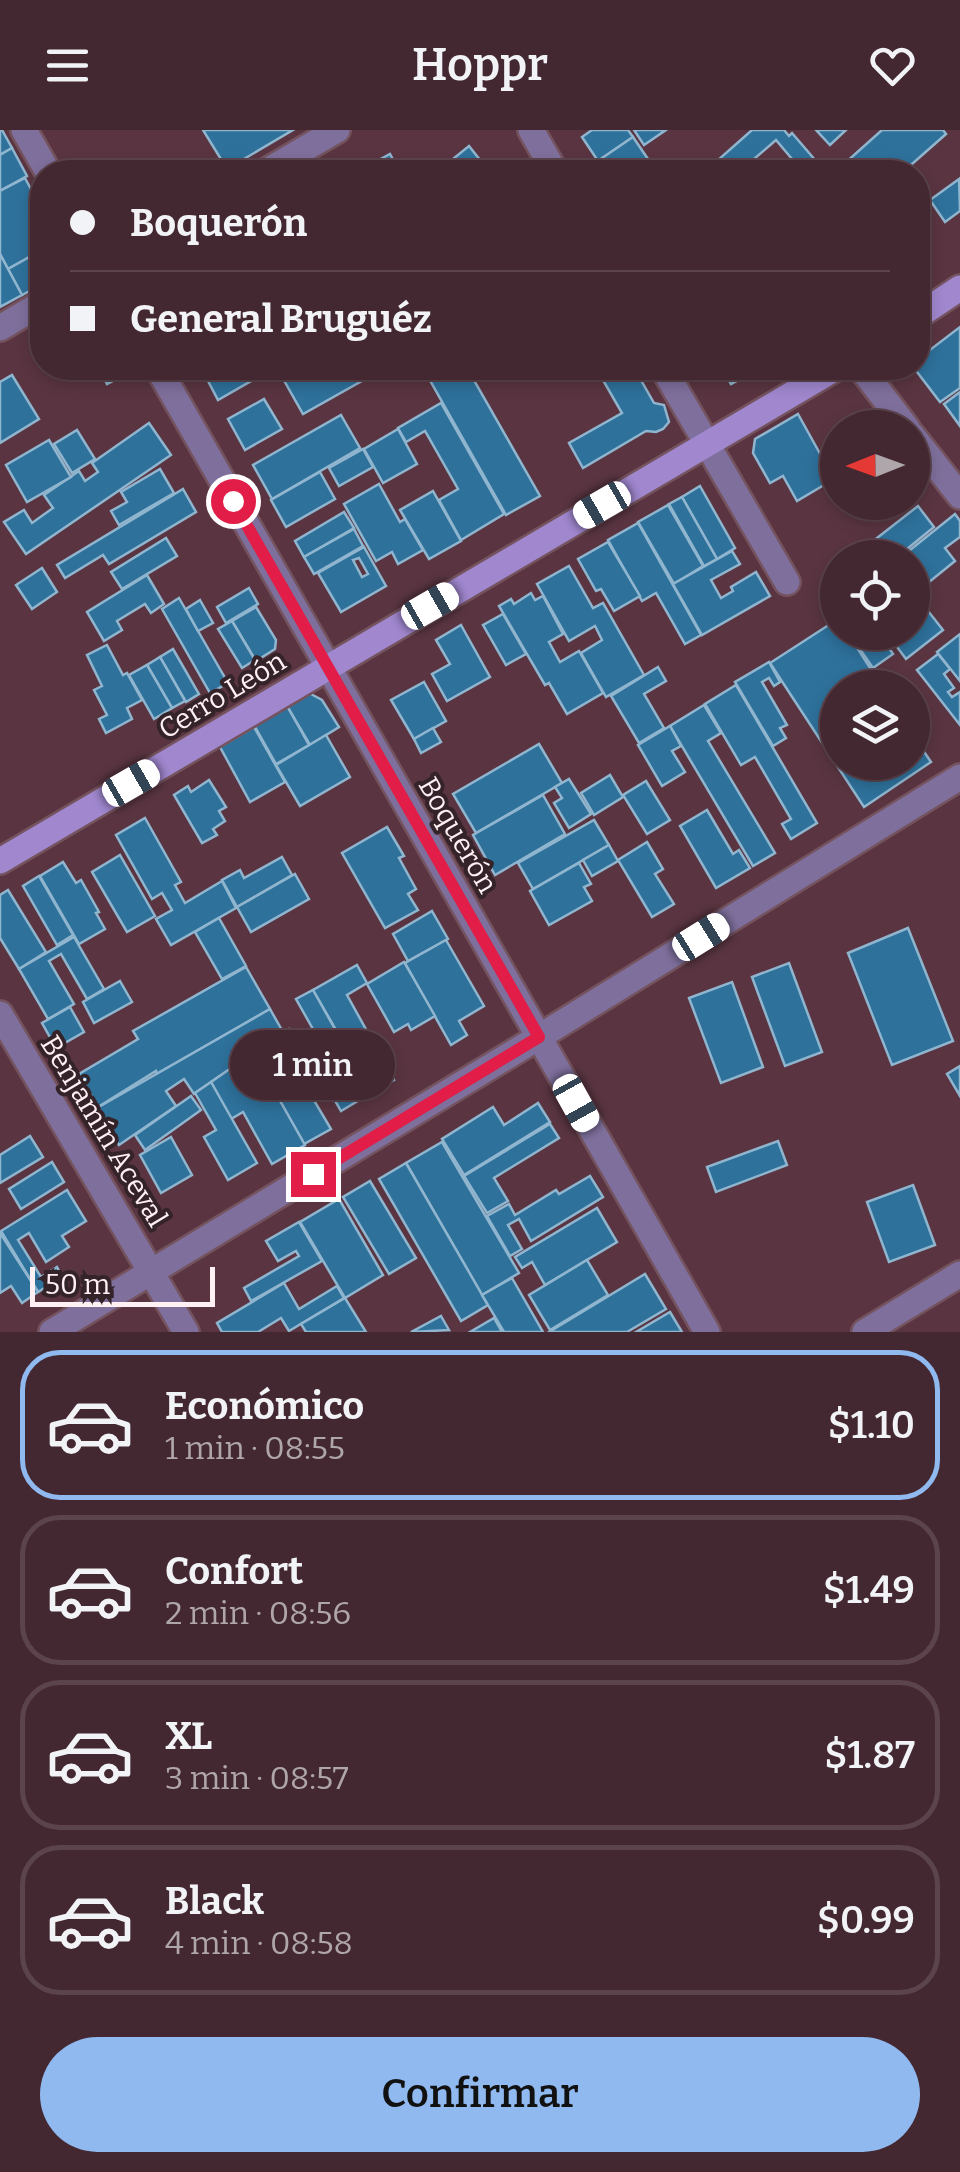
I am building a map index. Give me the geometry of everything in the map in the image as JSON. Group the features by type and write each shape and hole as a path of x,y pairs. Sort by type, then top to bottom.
{"street":[{"path":"24,130 41,160"},
{"path":"286,160 337,130"},
{"path":"531,130 548,160"},
{"path":"930,308 960,288"},
{"path":"0,328 30,310"},
{"name":"Boquerón","path":"165,380 707,1332"},
{"path":"670,380 786,582"},
{"name":"Cerro León","path":"0,861 815,380"},
{"path":"869,380 893,410"},
{"path":"930,458 960,496"},
{"path":"52,1332 960,777"},
{"name":"Benjamín Aceval","path":"0,1014 186,1332"},
{"path":"865,1332 960,1274"}],"building":[{"path":"0,130 12,148 0,155"},
{"path":"203,130 293,130 242,160 221,160"},
{"path":"592,130 628,130 633,137 597,160 582,137"},
{"path":"634,130 666,130 644,145"},
{"path":"752,130 784,130 789,136 792,133 815,160 793,160 776,140 753,160 718,160"},
{"path":"816,130 846,130 830,145"},
{"path":"882,130 943,130 946,134 917,160 848,160"},
{"path":"633,137 649,160 599,160"},
{"path":"469,146 480,160 452,160"},
{"path":"12,148 27,176 0,191 0,155"},
{"path":"25,178 30,187 30,257 8,269 0,254 0,191"},
{"path":"959,179 960,211 945,222 930,200"},
{"path":"0,254 22,295 0,307"},
{"path":"30,257 30,291 22,295 8,269"},
{"path":"960,327 960,388 940,402 923,380 930,380 930,350"},
{"path":"12,375 39,419 0,443 0,382"},
{"path":"208,380 253,380 218,400"},
{"path":"284,380 364,380 303,414"},
{"path":"430,380 474,380 540,496 506,515"},
{"path":"603,380 641,380 654,403 664,405 669,422 663,429 646,431 583,468 569,443 622,413"},
{"path":"960,392 960,426 944,404"},
{"path":"264,399 282,429 245,450 228,419"},
{"path":"441,403 504,514 461,540 439,500 458,489 425,431 406,442 398,428"},
{"path":"798,414 820,454 820,487 797,501 783,476 770,483 753,453 755,439"},
{"path":"341,415 360,448 272,499 253,465"},
{"path":"149,423 171,455 26,554 4,522 24,510 32,523 53,508 44,495 79,471 85,481 98,472 92,463"},
{"path":"398,429 417,464 383,483 364,449"},
{"path":"77,430 95,459 72,473 54,444"},
{"path":"49,440 71,477 27,502 6,465"},
{"path":"363,449 373,467 339,486 329,468"},
{"path":"160,469 174,493 119,525 111,511 127,502 121,492"},
{"path":"320,472 335,499 286,527 271,500"},
{"path":"379,484 400,522 405,519 423,550 398,564 392,552 376,561 344,504"},
{"path":"700,486 735,548 717,559 682,497"},
{"path":"183,489 196,512 109,564 103,555 65,578 57,565"},
{"path":"433,491 461,541 429,559 400,510"},
{"path":"682,497 717,559 704,566 669,504"},
{"path":"668,505 703,566 674,584 638,522"},
{"path":"344,512 354,528 304,557 295,541"},
{"path":"955,514 960,521 960,537 945,548 955,561 930,581 930,540 922,540"},
{"path":"900,520 929,520 934,527 918,540 877,538"},
{"path":"638,523 701,635 685,644 656,593 642,601 608,540"},
{"path":"354,529 363,546 314,574 304,557"},
{"path":"166,538 177,556 122,589 111,572"},
{"path":"608,542 640,596 614,611 601,589 596,591 578,559"},
{"path":"364,547 386,586 341,612 318,573","holes":["359,558 368,574 362,577 353,560"]},
{"path":"732,551 740,564 711,580 721,598 756,572 770,596 702,635 673,584"},
{"path":"569,566 593,608 603,603 644,675 606,697 581,653 602,640 595,626 569,641 537,584"},
{"path":"42,568 57,592 32,609 16,585"},
{"path":"147,575 164,604 151,613 145,604 117,621 122,630 104,641 87,612"},
{"path":"249,588 258,604 226,623 217,607"},
{"path":"531,593 535,600 543,596 563,634 549,642 560,662 579,651 603,693 567,714 549,683 545,685 499,606 511,599 514,604"},
{"path":"179,598 228,683 210,693 162,609"},
{"path":"200,600 213,623 198,631 186,609"},
{"path":"256,607 276,640 275,649 256,661 232,621"},
{"path":"930,613 943,630 930,640"},
{"path":"503,614 526,654 506,665 483,625"},
{"path":"232,621 255,660 242,668 218,629"},
{"path":"461,625 490,677 447,701 432,674 450,664 436,640"},
{"path":"820,631 820,650 859,650 871,670 820,670 820,740 770,663"},
{"path":"960,634 960,681 937,652"},
{"path":"107,645 142,700 127,708 132,719 106,733 99,719 107,715 94,690 102,686 87,655"},
{"path":"173,649 199,694 186,702 160,657"},
{"path":"860,650 890,650 893,654 873,668"},
{"path":"899,650 917,650 906,659"},
{"path":"938,654 950,669 944,674 954,688 948,692 952,697 960,692 960,725 930,687 930,670 917,670"},
{"path":"160,657 185,701 172,708 147,665"},
{"path":"769,662 780,682 774,686 769,678 762,682 787,725 780,728 786,738 773,746 735,682"},
{"path":"147,665 172,708 154,719 129,675"},
{"path":"658,667 666,681 644,694 664,728 639,743 611,696"},
{"path":"424,682 446,721 414,739 391,700"},
{"path":"736,685 817,823 791,839 782,824 791,819 755,757 741,765 705,704"},
{"path":"309,693 322,700 339,727 310,745 287,706"},
{"path":"704,705 721,733 708,741 775,853 753,866 670,726"},
{"path":"287,706 309,745 276,764 254,725"},
{"path":"670,726 681,746 672,751 685,772 662,786 638,745"},
{"path":"254,727 285,782 250,802 220,747"},
{"path":"433,728 441,742 421,753 414,739"},
{"path":"326,735 350,777 300,806 276,765"},
{"path":"539,744 562,783 476,833 453,794"},
{"path":"610,775 623,797 594,815 581,793"},
{"path":"569,779 591,814 569,828 554,803 562,798 555,787"},
{"path":"209,780 226,807 219,811 225,821 213,829 217,835 202,843 174,795 188,786 191,792"},
{"path":"846,780 904,780 864,807"},
{"path":"646,781 670,820 647,834 623,795"},
{"path":"543,795 565,834 495,875 473,835"},
{"path":"707,810 733,854 739,850 750,868 716,888 680,826"},
{"path":"145,818 181,882 175,885 185,903 222,881 236,908 171,945 156,919 172,910 162,893 152,899 116,835"},
{"path":"594,820 609,845 533,889 518,863"},
{"path":"387,827 404,856 399,858 416,889 408,894 418,910 385,928 342,853"},
{"path":"647,842 663,869 655,874 674,904 652,917 618,860"},
{"path":"609,845 618,861 592,876 583,860"},
{"path":"120,855 155,916 127,932 92,872"},
{"path":"282,857 292,875 237,907 222,880 240,870 244,878"},
{"path":"63,862 76,883 81,880 105,929 79,944 40,876"},
{"path":"579,863 591,884 584,887 592,901 549,925 530,891"},
{"path":"295,874 309,899 251,932 237,907"},
{"path":"39,876 73,935 57,945 23,886"},
{"path":"8,890 46,952 19,969 0,938 0,895"},
{"path":"432,911 448,939 408,961 393,934"},
{"path":"219,918 246,966 222,979 195,932"},
{"path":"908,928 953,1041 892,1065 848,953"},
{"path":"74,937 104,989 87,999 61,954 49,961 74,1004 48,1019 19,969"},
{"path":"446,940 484,1006 459,1021 467,1035 451,1045 405,963"},
{"path":"404,962 435,1016 411,1030 408,1024 394,1032 367,984"},
{"path":"789,963 822,1052 785,1066 752,977"},
{"path":"357,965 367,983 347,995 394,1080 372,1093 313,990"},
{"path":"246,967 270,1009 98,1107 79,1074 138,1039 133,1031"},
{"path":"120,981 132,1002 94,1023 83,1002"},
{"path":"732,982 763,1067 721,1083 689,998"},
{"path":"313,990 371,1093 341,1111 318,1071 332,1063 296,999"},
{"path":"70,1007 84,1032 56,1048 42,1023"},
{"path":"270,1009 283,1032 194,1094 184,1079 166,1091 176,1106 119,1145 97,1108"},
{"path":"289,1029 293,1035 276,1045 280,1053 272,1057 276,1064 267,1069 270,1074 304,1054 324,1090 312,1097 331,1129 304,1144 253,1053"},
{"path":"253,1053 305,1145 272,1164 243,1112 231,1119 211,1082"},
{"path":"960,1066 960,1096 947,1074"},
{"path":"211,1082 257,1163 228,1180 204,1137 216,1130 195,1093"},
{"path":"191,1096 201,1110 145,1150 135,1135"},
{"path":"538,1103 550,1122 464,1175 442,1139 493,1107 504,1125"},
{"path":"550,1124 559,1138 494,1178 508,1201 487,1213 464,1176"},
{"path":"30,1136 43,1157 0,1183 0,1155"},
{"path":"171,1137 192,1175 161,1193 140,1155"},
{"path":"778,1141 787,1165 716,1192 707,1167"},
{"path":"442,1142 519,1273 482,1295 406,1163"},
{"path":"52,1162 64,1182 21,1209 9,1189"},
{"path":"406,1163 488,1305 461,1321 379,1179"},
{"path":"590,1176 603,1197 531,1241 519,1219 508,1225 522,1249 510,1256 487,1216 509,1204 515,1215 556,1190 559,1194"},
{"path":"370,1181 416,1258 389,1274 343,1197"},
{"path":"913,1185 935,1245 889,1262 867,1202"},
{"path":"67,1190 86,1221 62,1236 69,1247 46,1262 29,1233 18,1240 41,1277 57,1267 62,1277 38,1292 1,1231"},
{"path":"339,1199 383,1275 345,1298 300,1222"},
{"path":"597,1208 617,1242 545,1285 532,1262 522,1268 515,1257"},
{"path":"299,1222 322,1261 251,1301 244,1288 299,1256 296,1251 278,1261 266,1241"},
{"path":"0,1233 38,1292 22,1303 11,1286 0,1293"},
{"path":"587,1260 608,1295 550,1330 529,1295"},
{"path":"645,1274 666,1309 627,1332 549,1332"},
{"path":"512,1278 543,1332 504,1332 482,1295"},
{"path":"284,1283 299,1309 337,1286 344,1298 289,1331 281,1318 258,1332 222,1332 217,1323"},
{"path":"345,1298 366,1332 306,1332 301,1324"},
{"path":"670,1312 682,1332 636,1332"},
{"path":"441,1316 449,1330 411,1332"},
{"path":"494,1318 502,1332 470,1332"}],"route":[{"path":"233,501 539,1037 313,1174"}]}
